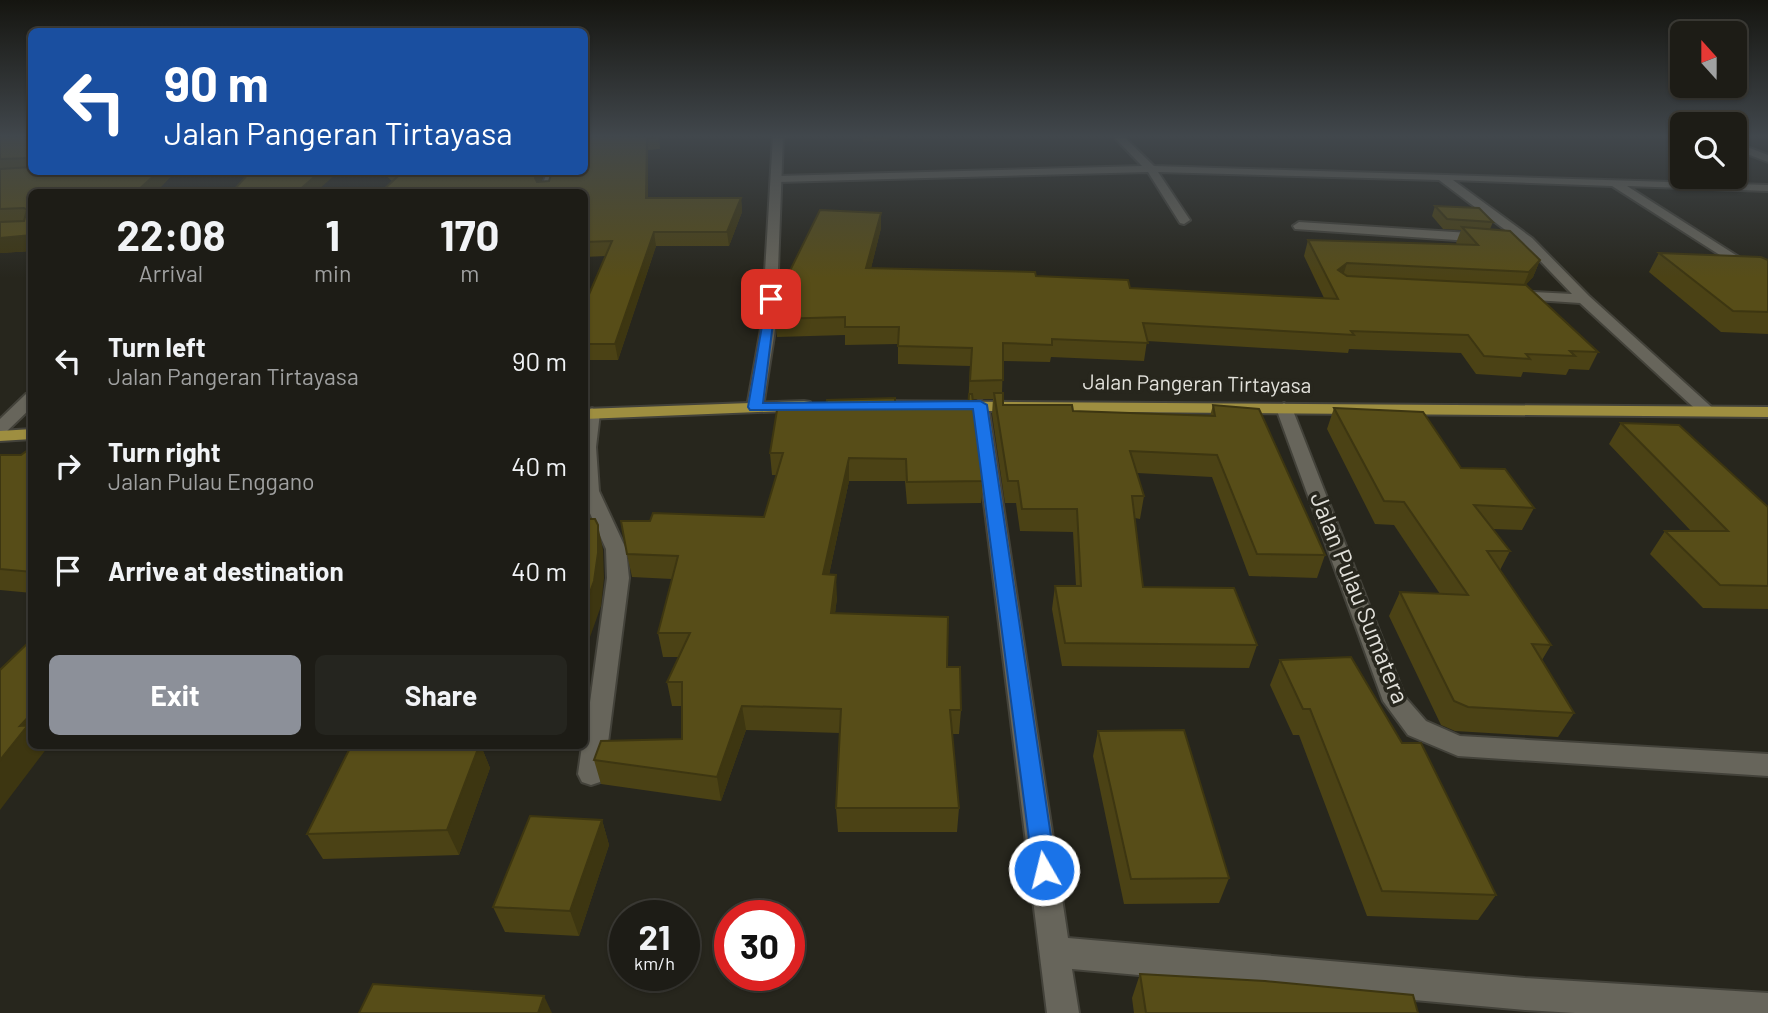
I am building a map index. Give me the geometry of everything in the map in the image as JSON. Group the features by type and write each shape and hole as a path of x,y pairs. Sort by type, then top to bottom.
{"main road":[{"path":"588,413 821,406"},
{"name":"Jalan Pangeran Tirtayasa","path":"848,406 1768,412"},
{"path":"0,436 28,434"}],"street":[{"path":"755,407 769,323 778,183"},
{"path":"1160,183 1184,220"},
{"path":"1450,183 1528,241 1584,299 1709,412"},
{"path":"1594,183 1768,188"},
{"path":"1615,184 1755,273"},
{"path":"1299,226 1528,241"},
{"path":"1503,295 1584,299"},
{"path":"0,428 28,401"},
{"path":"980,405 1056,951 1062,1013"},
{"name":"Jalan Pulau Sumatera","path":"1284,408 1395,701 1417,728 1458,746 1768,765"},
{"path":"588,462 590,491 616,548 618,578 591,774"},
{"path":"1056,951 1525,994 1768,1009"}],"building":[{"path":"0,183 146,183 139,189 28,189 28,235 0,238 0,222 24,221 27,210 0,209"},
{"path":"240,183 307,183 300,189 235,189"},
{"path":"390,183 646,183 646,198 741,198 727,232 654,232 615,344 588,344 588,297 612,241 588,242 588,189 384,189"},
{"path":"1435,206 1479,208 1493,222 1447,219"},
{"path":"820,210 881,213 866,268 1035,272 1036,276 1128,280 1130,288 1338,299 1308,240 1478,245 1462,227 1510,231 1540,260 1529,272 1347,263 1338,270 1347,276 1526,285 1598,352 1570,351 1575,356 1526,354 1530,359 1484,356 1468,335 1351,331 1354,335 1143,323 1148,343 1052,339 1052,345 1003,343 1003,380 970,381 972,348 898,346 899,327 845,327 845,317 775,319 778,295"},
{"path":"1659,253 1761,257 1768,260 1768,312 1733,311"},
{"path":"994,393 1003,393 1003,405 1072,405 1073,411 1215,416 1213,405 1259,409 1325,555 1257,554 1217,455 1130,451 1144,496 1132,496 1143,587 1234,588 1257,645 1065,643 1055,586 1081,586 1077,509 1022,509 1018,481 1008,481"},
{"path":"969,394 972,394 983,481 907,482 906,459 849,458 823,574 836,575 831,613 948,617 947,667 960,667 961,710 950,710 959,808 836,808 841,709 742,706 717,777 594,760 601,741 682,739 682,682 667,682 690,633 658,633 678,556 627,554 621,521 650,521 653,513 764,517 783,453 770,453 778,404 826,404 827,400 895,398 895,409 968,409"},
{"path":"1334,408 1423,412 1461,468 1505,469 1534,508 1474,505 1510,551 1487,551 1551,645 1532,644 1574,713 1468,707 1454,701 1400,592 1468,595 1404,502 1384,501"},
{"path":"1621,423 1679,425 1768,507 1768,586 1720,585 1665,531 1728,531"},
{"path":"28,450 28,572 0,569 0,455 21,455"},
{"path":"588,519 595,519 598,525 594,581 588,598"},
{"path":"28,643 28,717 20,726 28,725 0,760 0,670"},
{"path":"1351,657 1402,743 1421,743 1496,895 1382,891 1310,709 1303,709 1280,660"},
{"path":"1184,730 1229,878 1131,879 1098,731"},
{"path":"350,749 478,749 447,830 307,834"},
{"path":"530,816 602,820 570,911 493,907"},
{"path":"1140,974 1265,981 1413,995 1418,1013 1146,1013"},
{"path":"373,984 544,996 538,1013 359,1013"}],"route":[{"path":"771,299 755,407 980,405 1044,870"}]}
